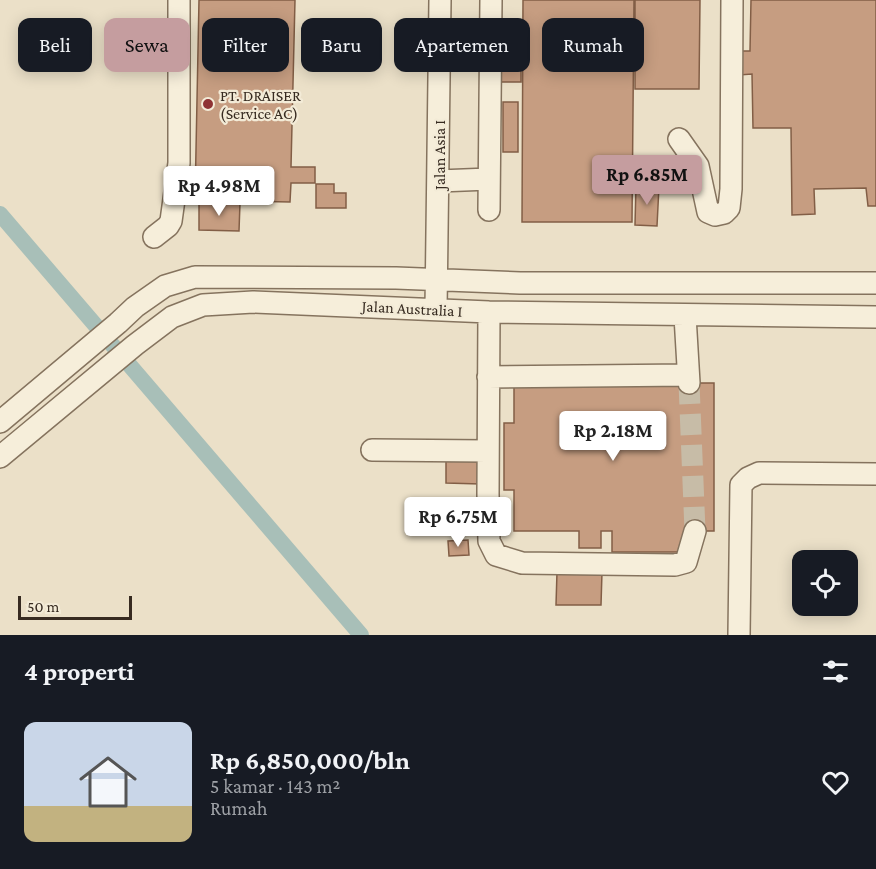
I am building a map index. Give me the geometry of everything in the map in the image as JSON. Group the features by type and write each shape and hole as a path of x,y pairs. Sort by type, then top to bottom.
{"lane":[{"path":"154,237 171,221 179,163 179,0"},
{"name":"Jalan Asia I","path":"436,309 440,0"},
{"path":"489,210 491,0"},
{"path":"679,139 698,166 708,212 715,216 724,213 729,208 731,189 732,0"},
{"path":"439,181 489,179"},
{"name":"Jalan Australia I","path":"0,422 135,307 165,286 195,277 438,279 520,283 876,283"},
{"name":"Jalan Australia I","path":"0,458 135,345 172,317 203,305 253,302 489,312 687,353 876,317"},
{"path":"489,312 487,451 489,541 496,555 522,563 675,565 686,562 695,531"},
{"path":"488,377 687,353"},
{"path":"372,450 487,451"},
{"path":"739,635 741,485 748,478 759,473 876,474"}],"building":[{"path":"199,0 295,0 291,167 315,167 315,183 291,183 290,202 195,200"},
{"path":"523,0 634,0 634,18 542,18 542,72 633,72 632,222 522,222 523,72 530,72 530,18 523,18"},
{"path":"635,0 700,0 699,89 635,89 635,72 644,72 644,18 635,18"},
{"path":"751,0 876,0 876,206 868,206 866,188 814,189 815,214 792,215 791,128 753,128 752,74 739,75 739,51 750,51"},
{"path":"497,72 521,72 521,82 497,82"},
{"path":"503,102 518,102 518,152 503,152"},
{"path":"316,184 334,184 334,193 346,193 346,208 316,208"},
{"path":"636,186 659,186 657,226 635,225"},
{"path":"199,203 240,203 239,231 199,230"},
{"path":"514,383 714,383 714,531 686,531 686,552 612,552 612,531 601,531 601,548 579,548 579,531 514,531 514,490 504,490 504,423 514,423"},
{"path":"446,456 480,457 480,484 446,483"},
{"path":"476,523 476,532 463,533 462,524"},
{"path":"468,540 469,555 449,556 448,541"},
{"path":"557,572 602,572 601,605 556,605"}],"waterway":[{"path":"0,214 361,635"}],"tunnel":[{"path":"689,383 695,531"}],"place":[{"name":"PT. DRAISER (Service AC)","path":"208,104"}]}
